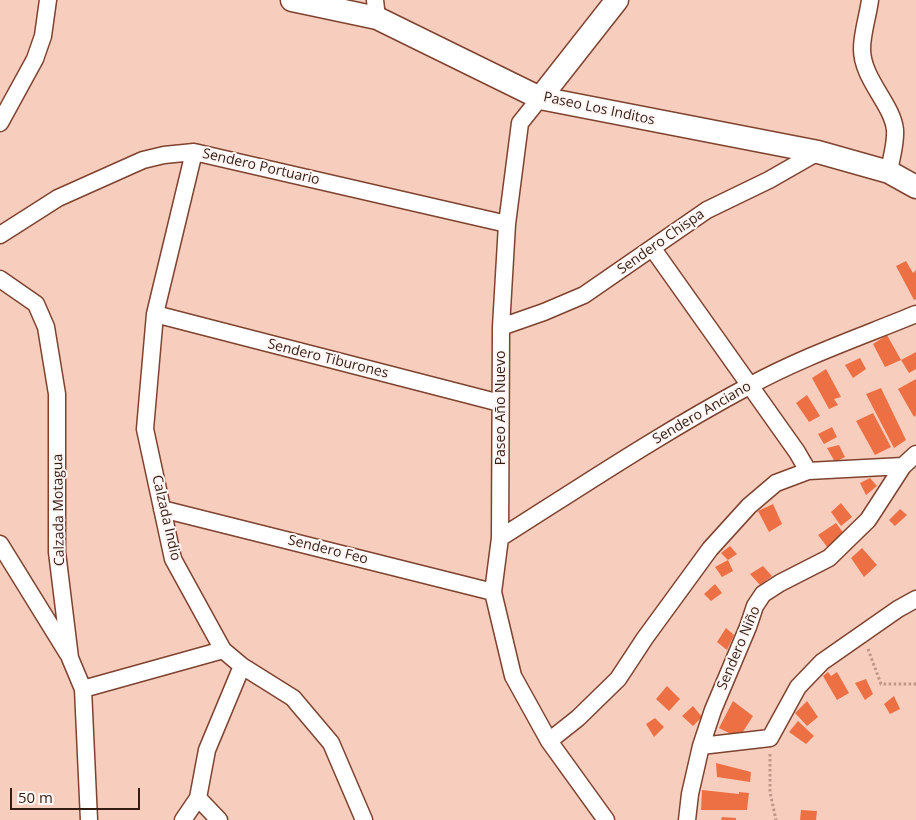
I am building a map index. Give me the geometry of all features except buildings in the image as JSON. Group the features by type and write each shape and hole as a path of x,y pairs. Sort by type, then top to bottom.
{"street":[{"path":"0,123 35,59 43,36 48,0"},
{"name":"Paseo Los Inditos","path":"292,0 376,9 540,98 818,152 889,172 916,187"},
{"name":"Paseo Año Nuevo","path":"606,820 548,741 512,676 493,592 500,538 501,327 507,224 520,123 617,0"},
{"path":"870,0 862,50 869,76 891,117 895,129 895,141 889,172"},
{"name":"Sendero Portuario","path":"0,235 58,198 143,160 164,155 194,152 507,224"},
{"name":"Calzada Indio","path":"194,152 156,314 146,429 173,559 222,650 242,666 293,698 332,743 364,820"},
{"name":"Sendero Chispa","path":"501,327 584,296 707,210 769,180 818,152"},
{"path":"653,248 797,452 808,471"},
{"name":"Calzada Motagua","path":"0,278 36,304 46,327 57,394 57,552 70,658 83,689 90,820"},
{"name":"Sendero Tiburones","path":"156,314 500,403"},
{"name":"Sendero Anciano","path":"500,538 670,430 750,385 785,368 916,314"},
{"name":"Sendero Niño","path":"687,820 690,794 701,746 713,710 755,606 763,594 780,583 829,558 868,520 903,466 916,454"},
{"path":"548,741 578,718 618,679 645,638 710,549 749,506 776,483 808,471 903,466"},
{"name":"Sendero Feo","path":"162,509 493,592"},
{"path":"0,544 70,658"},
{"path":"701,746 770,738 798,687 822,662 898,609 916,599"},
{"path":"83,689 222,650"},
{"path":"183,820 198,798 207,750 242,666"},
{"path":"198,798 219,820"}],"path":[{"path":"863,634 881,684 916,684"},
{"path":"770,738 770,792 776,820"}]}
